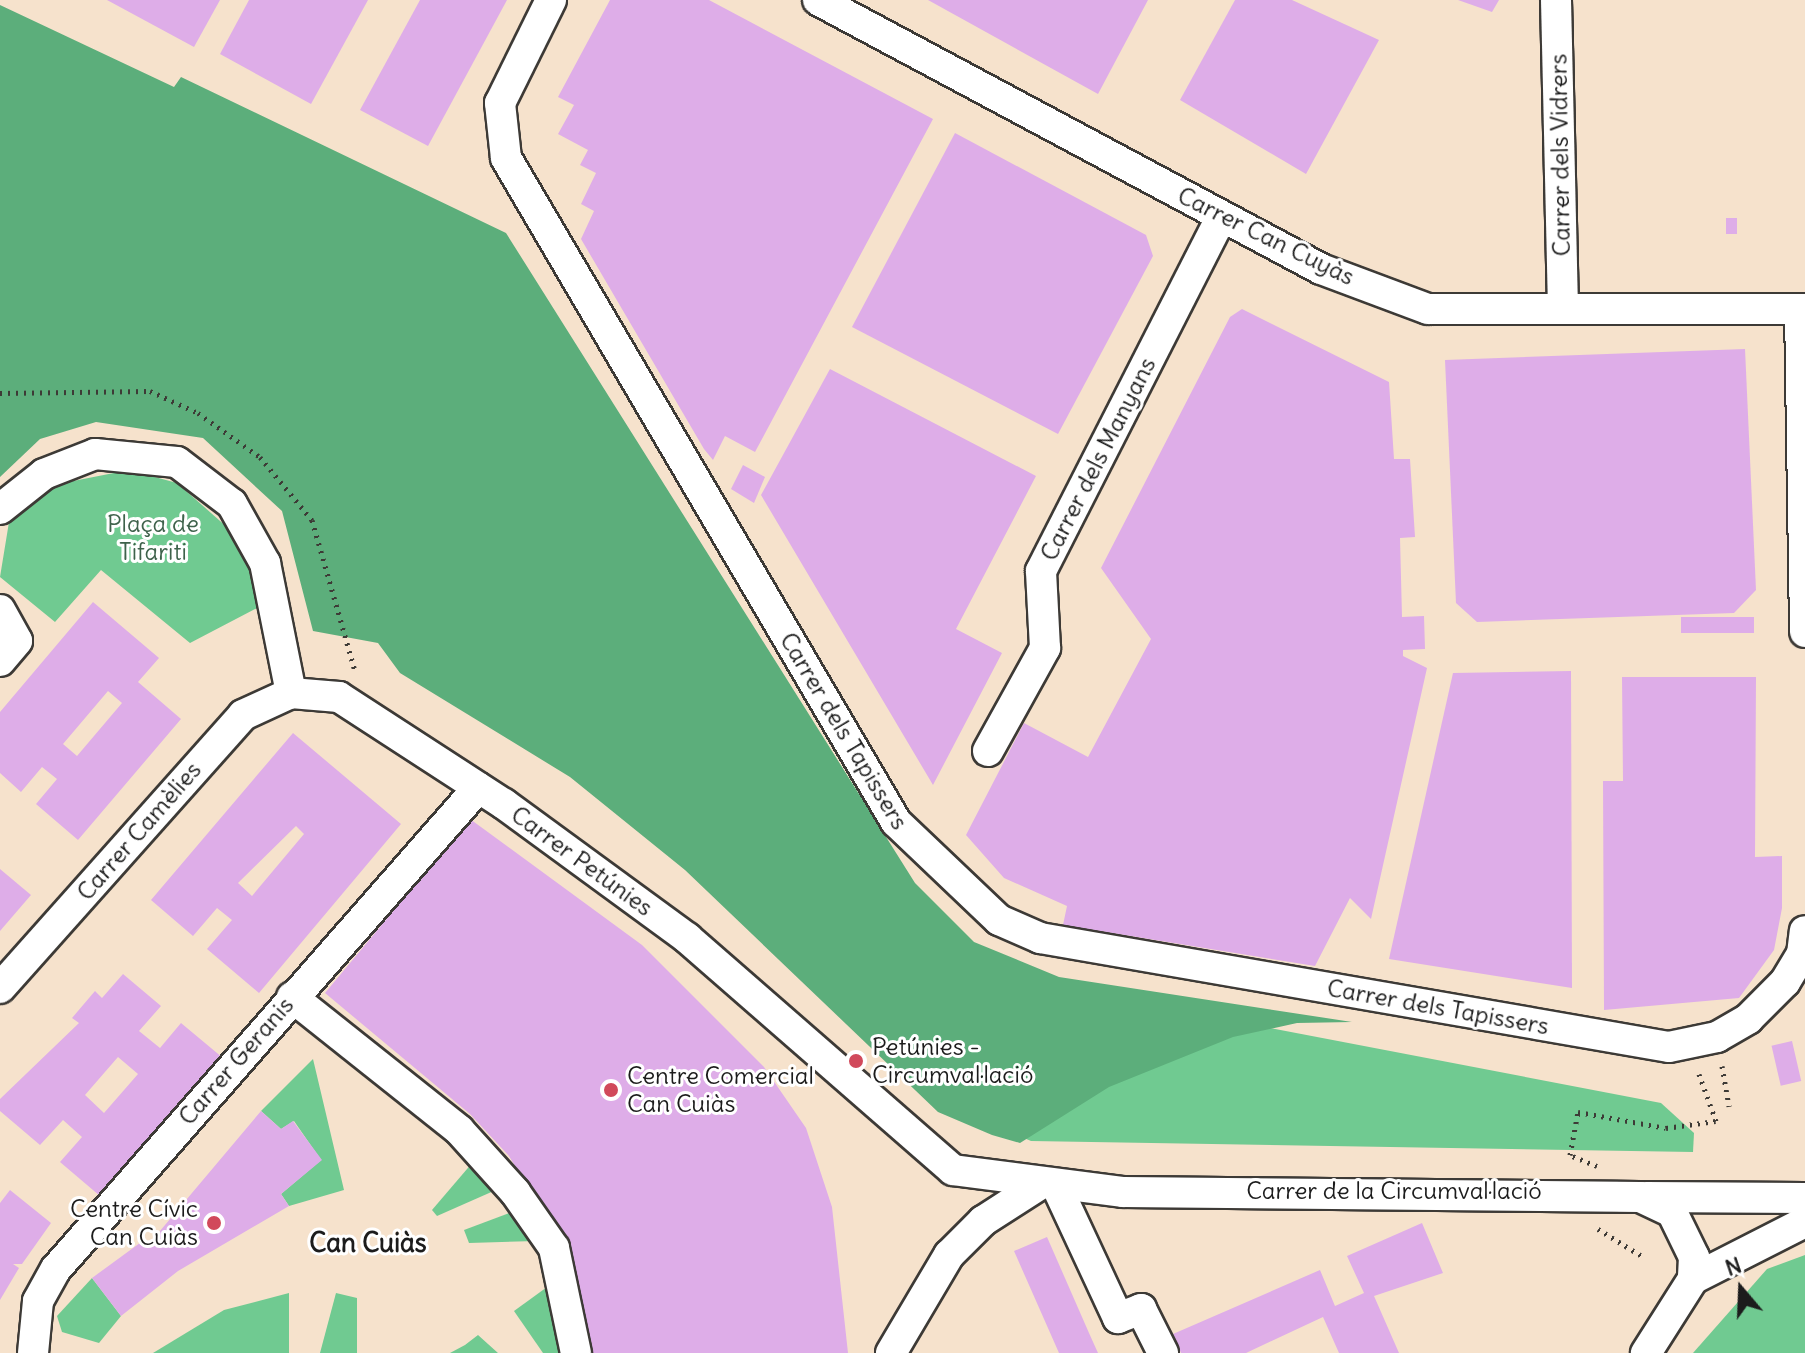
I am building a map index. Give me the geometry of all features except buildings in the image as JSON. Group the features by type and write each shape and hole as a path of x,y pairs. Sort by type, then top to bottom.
{"street":[{"name":"Carrer dels Tapissers","path":"551,0 500,103 506,158 896,822 999,920 1040,938 1669,1047 1717,1037 1748,1019 1785,982 1802,954 1805,931"},
{"name":"Carrer Can Cuyàs","path":"818,0 1321,269 1428,309 1803,309"},
{"name":"Carrer dels Vidrers","path":"1556,0 1563,309"},
{"name":"Carrer dels Manyans","path":"988,751 1045,648 1041,571 1222,216"},
{"path":"1803,309 1805,632"},
{"path":"0,509 44,474 95,454 177,462 232,504 265,563 291,693"},
{"path":"0,610 17,641 0,661"},
{"name":"Carrer Petúnies","path":"291,693 339,697 478,788 687,938 842,1080 953,1170"},
{"name":"Carrer Camèlies","path":"0,988 243,715 291,693"},
{"name":"Carrer Geranis","path":"33,1353 38,1301 56,1269 478,788"},
{"path":"292,997 459,1130 515,1192 554,1248 576,1353"},
{"name":"Carrer de la Circumval·lació","path":"953,1170 1049,1184 1805,1198"},
{"path":"891,1353 949,1255 983,1221 1049,1184 1118,1318 1141,1309 1163,1353"},
{"path":"1640,1197 1685,1227 1693,1279"},
{"path":"1646,1353 1693,1279 1805,1222"}],"path":[{"path":"1598,1171 1596,1160 1570,1155 1578,1112 1666,1128 1716,1121 1699,1072"},
{"path":"1588,1223 1645,1258"}],"green space":[{"path":"0,5 174,87 181,77 506,233 915,883 974,942 1059,977 1352,1022 1297,1023 1233,1037 1109,1087 1020,1143 992,1135 938,1112 685,870 570,777 400,673 378,643 313,631 282,511 203,438 96,422 40,439 0,477"},
{"name":"Plaça de Tifariti","path":"129,470 177,483 228,528 252,568 261,606 190,643 101,570 55,622 0,577 9,522 53,485"},
{"path":"953,967 1661,1103 1694,1133 1693,1152 1031,1141 953,1107"},
{"path":"313,1059 344,1190 289,1206 281,1194 321,1160 294,1121 281,1129 261,1111"},
{"path":"479,1155 505,1186 437,1216 432,1210"},
{"path":"523,1208 536,1241 469,1243 464,1230"},
{"path":"1805,1255 1805,1353 1693,1353 1767,1269"},
{"path":"92,1278 121,1316 99,1343 62,1332 57,1316"},
{"path":"554,1282 571,1353 543,1353 514,1311"},
{"path":"289,1293 289,1353 153,1353 224,1310"},
{"path":"336,1293 357,1298 357,1353 320,1353"},
{"path":"478,1335 498,1353 450,1353 465,1345"}],"place":[{"name":"Petúnies - Circumval·lació","path":"856,1061"},
{"name":"Centre Comercial Can Cuiàs","path":"611,1090"},
{"name":"Centre Cívic Can Cuiàs","path":"214,1223"}],"district":[{"name":"Can Cuiàs","path":"368,1243"}]}
